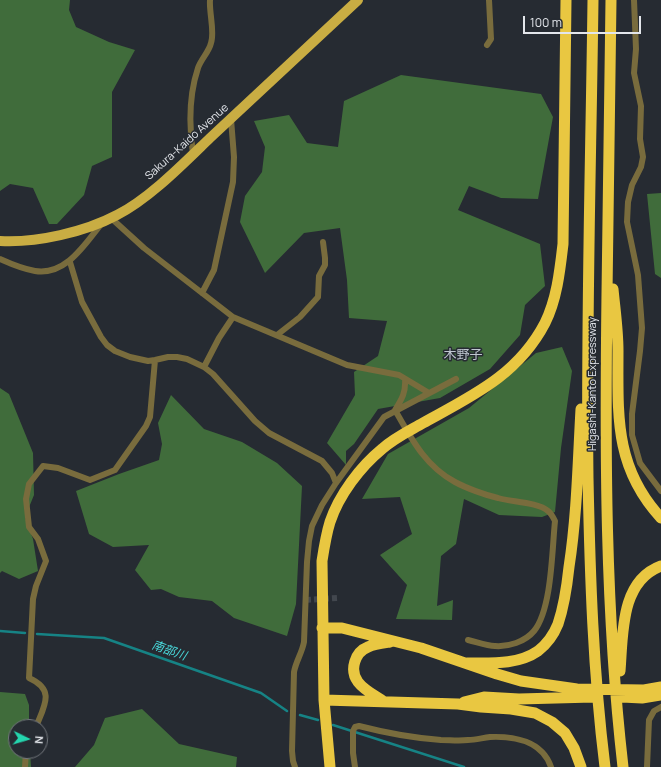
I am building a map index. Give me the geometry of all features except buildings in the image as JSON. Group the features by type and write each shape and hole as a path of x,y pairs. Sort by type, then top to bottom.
{"highway":[{"path":"330,767 324,700 322,561 325,540 330,522 338,504 359,473 382,449 399,436 477,393 499,379 515,365 532,345 545,323 554,299 560,272 563,244 566,0"},
{"name":"Higashi-Kanto Expressway","path":"593,0 588,250 588,429 591,577 598,698 605,767"},
{"name":"Higashi-Kanto Expressway","path":"611,0 605,428 606,506 612,642 623,764"},
{"path":"608,235 618,349 618,396 623,448 636,483 661,518"},
{"path":"467,664 510,662 526,657 538,651 546,643 558,624 566,590 574,534 588,250"},
{"path":"623,764 620,672 626,612 630,599 639,582 646,575 661,566"},
{"path":"322,628 342,628 421,648 497,674 576,693"},
{"path":"382,702 357,681 354,666 357,657 364,649 393,641"},
{"path":"643,694 661,687"},
{"path":"458,704 484,698 519,699 576,693 661,695"},
{"path":"324,700 458,704 526,711 544,717 559,728 570,740 581,767"}],"main road":[{"name":"Sakura-Kaido Avenue","path":"0,240 8,241 52,237 117,215 150,192 193,154 358,0"}],"street":[{"path":"193,154 190,135 190,112 198,68 211,44 210,0"},
{"path":"487,45 491,39 489,0"},
{"path":"634,0 636,49 634,73 641,106 640,139 643,157 641,167 632,185 628,202 627,222 638,275 642,328 632,414 632,435 640,463 661,491"},
{"path":"202,293 214,270 233,182 234,157 231,119"},
{"path":"0,259 36,271 46,271 57,268 70,262 108,219 233,317 347,365 393,373 429,393"},
{"path":"277,335 300,317 318,297 319,276 325,265 326,258 323,242"},
{"path":"70,262 82,302 107,346 130,357 148,361 168,357 177,357 187,359 204,368 213,374 255,421 269,433 322,461 332,473 336,483"},
{"path":"204,368 219,338 233,317"},
{"path":"39,719 46,700 45,693 42,686 29,678 33,599 36,586 46,561 38,539 29,527 26,499 29,484 42,466 58,468 90,480 114,470 146,426 150,417 155,360"},
{"path":"395,410 406,388 404,379"},
{"path":"295,767 292,751 294,672 295,664 303,648 304,642 307,562 312,526 336,483 384,417 456,379"},
{"path":"395,410 417,448 430,464 455,482 498,499 544,508 549,511 555,521 545,603 539,622 534,631 528,637 519,642 506,645 495,646 468,640"},
{"path":"647,767 649,720 654,711 661,707"},
{"path":"355,767 353,753 353,731 354,727 359,726 403,736 441,740 468,740 490,737 510,738 524,741 540,749 548,758 551,767"}],"green space":[{"path":"0,0 70,0 69,10 76,27 109,42 135,50 112,92 112,157 92,166 84,195 57,224 49,224 33,188 10,184 0,191"},
{"path":"401,75 541,94 553,117 538,199 501,198 469,186 458,210 540,244 545,286 525,305 520,335 490,369 440,398 378,409 354,444 346,451 346,465 327,443 355,395 354,372 378,356 387,321 349,318 347,280 340,228 304,233 265,273 240,222 245,196 262,172 265,147 254,121 289,115 307,143 338,147 344,101"},
{"path":"661,193 661,278 655,274 647,194"},
{"path":"562,347 572,371 561,448 555,512 542,517 499,515 464,499 456,544 441,556 437,606 453,600 452,620 396,619 407,585 380,555 412,534 400,497 362,499 388,454 469,408 536,353"},
{"path":"0,388 9,394 33,453 34,495 25,517 33,539 38,571 19,579 2,571 0,573"},
{"path":"171,395 204,429 242,442 277,463 302,486 296,604 287,636 234,618 212,601 179,597 161,589 151,590 135,570 149,545 113,547 89,534 76,491 159,460 162,444 158,423"},
{"path":"0,692 25,694 29,705 29,719 8,719 8,759 30,759 31,767 0,767"},
{"path":"142,709 179,744 237,757 236,767 75,767 94,745 105,718"}],"waterway":[{"name":"南部川","path":"0,631 25,633"},
{"name":"南部川","path":"37,634 104,638 261,693 287,711"},
{"name":"南部川","path":"300,715 318,720"},
{"name":"南部川","path":"333,725 464,767"}],"tunnel":[{"path":"305,600 337,598"}],"district":[{"name":"木野子","path":"463,355"}]}
